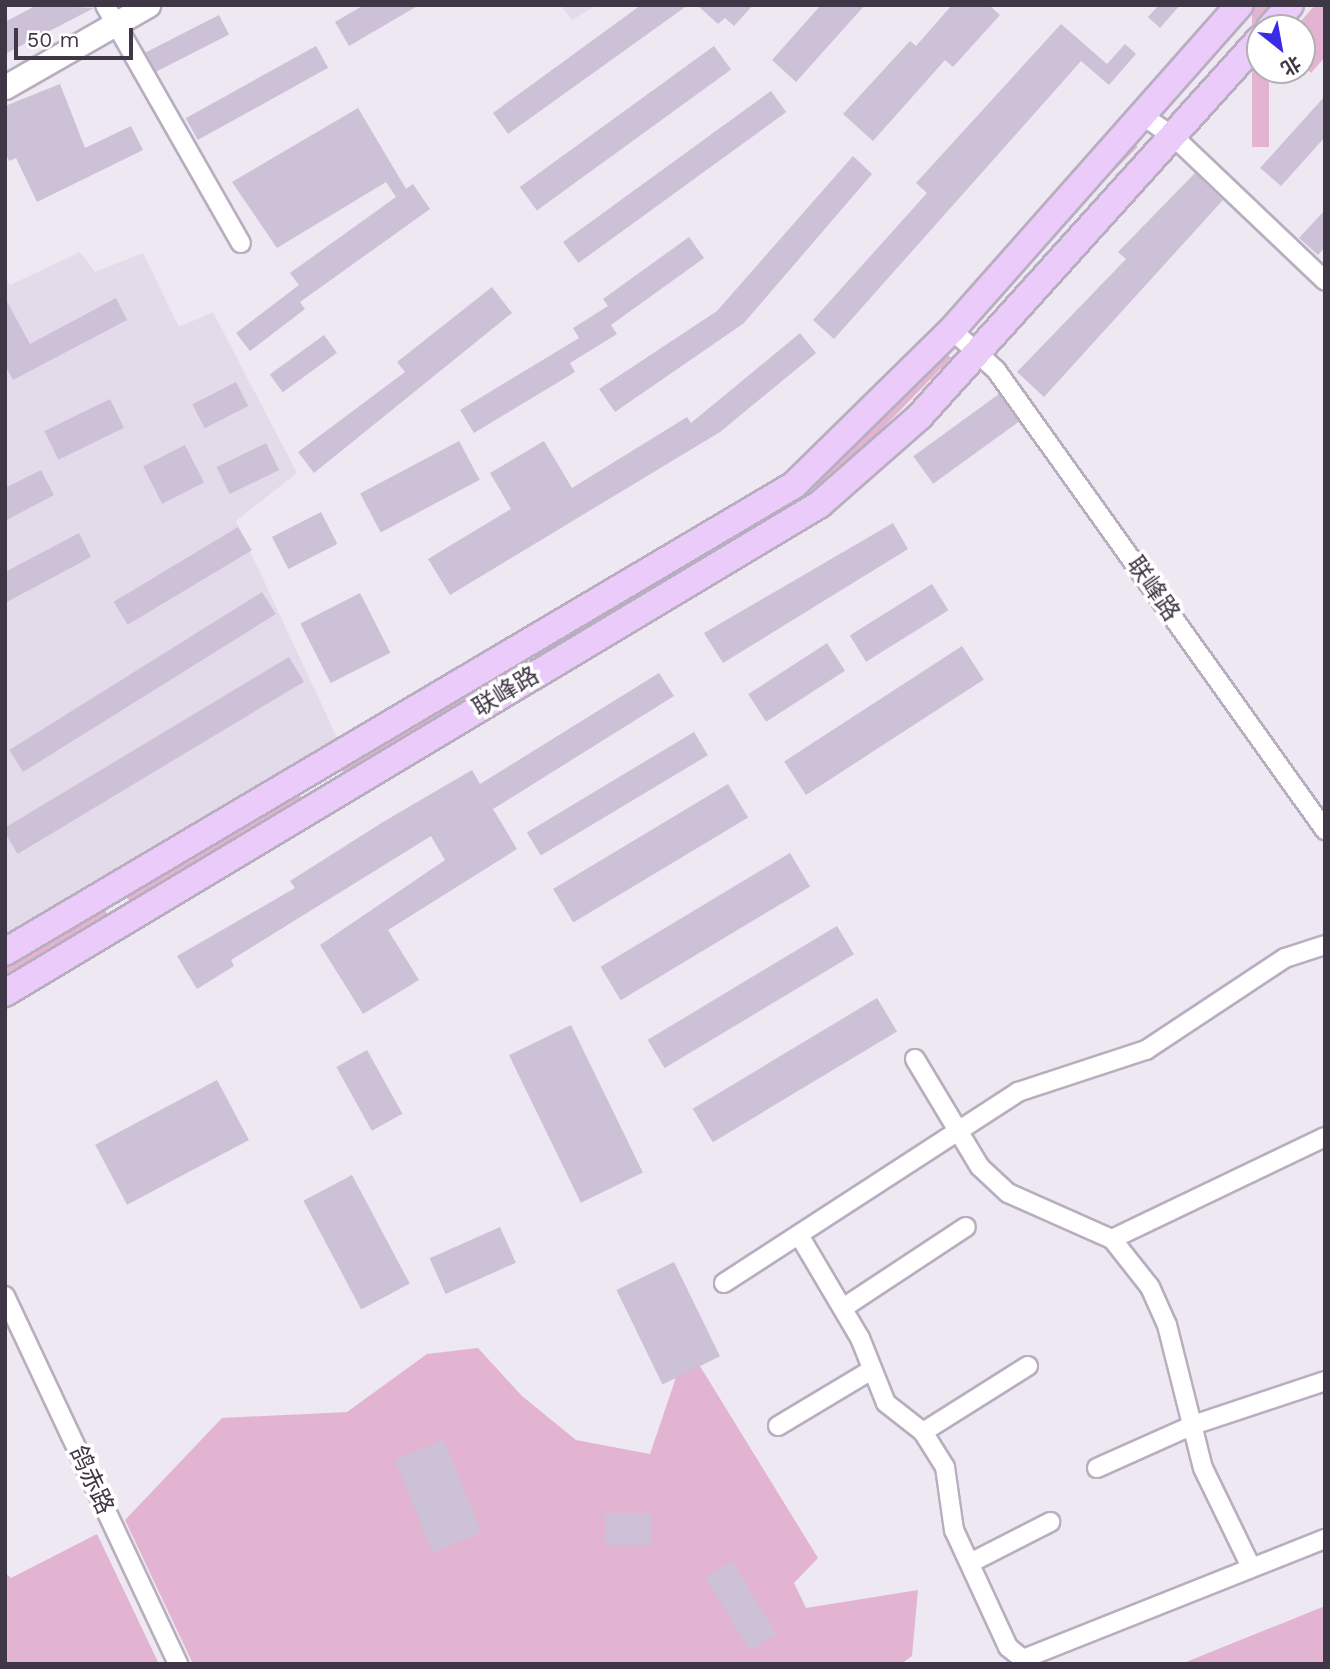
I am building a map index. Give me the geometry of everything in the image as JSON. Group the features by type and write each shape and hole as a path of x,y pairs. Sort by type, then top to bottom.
{"main road":[{"name":"联峰路","path":"5,952 794,485 952,330 1140,114 1240,5"},
{"name":"联峰路","path":"5,993 820,504 919,416 1246,55"}],"street":[{"path":"5,87 109,15 148,5"},
{"path":"109,15 241,243"},
{"path":"1140,114 1173,136 1325,281"},
{"name":"联峰路","path":"952,330 976,351 1074,477 1325,831"},
{"path":"724,1283 1018,1092 1146,1050 1284,958 1325,945"},
{"path":"915,1059 980,1167 1008,1193 1112,1239 1150,1287 1167,1325 1203,1468 1251,1567"},
{"path":"1112,1239 1325,1137"},
{"path":"843,1308 966,1227"},
{"path":"799,1235 843,1308 887,1404 923,1432 945,1466 954,1530 972,1562 1008,1647 1023,1659 1325,1539"},
{"name":"鸽赤路","path":"5,1296 177,1664"},
{"path":"923,1432 1028,1366"},
{"path":"778,1426 870,1371"},
{"path":"1097,1468 1193,1425 1325,1381"},
{"path":"972,1562 1050,1522"}],"shaded area":[{"path":"560,5 597,5 572,20"},
{"path":"1252,5 1269,5 1269,14 1252,14"},
{"path":"1315,5 1325,5 1325,57 1316,67 1316,14 1307,14"},
{"path":"1252,84 1269,84 1269,147 1252,147"},
{"path":"1130,139 1138,147 970,314 962,307"},
{"path":"80,252 95,272 143,253 179,327 213,312 297,473 236,521 341,746 5,957 5,277 10,285"},
{"path":"942,349 951,358 848,464 773,517 767,508"},
{"path":"723,535 729,545 549,653 543,643"},
{"path":"508,665 514,675 346,776 340,766"},
{"path":"297,790 303,801 129,901 124,893"},
{"path":"104,906 109,919 5,981 5,967"},
{"path":"687,1345 818,1558 794,1583 806,1608 918,1590 912,1656 901,1664 193,1664 125,1520 222,1418 347,1412 427,1354 478,1348 522,1396 576,1440 650,1454"},
{"path":"97,1534 159,1664 5,1664 5,1573 11,1578"},
{"path":"1325,1606 1325,1664 1181,1664"}],"building":[{"path":"37,5 94,8 5,54 5,22"},
{"path":"364,5 419,5 349,46 335,22"},
{"path":"641,5 688,5 508,134 493,113"},
{"path":"697,5 753,5 734,26 725,18 718,24"},
{"path":"821,5 865,5 796,82 772,60"},
{"path":"952,5 989,5 1000,15 953,67 945,60 873,141 843,114 910,41 916,46"},
{"path":"1159,5 1180,5 1160,28 1148,17"},
{"path":"219,15 229,35 155,72 145,53"},
{"path":"1061,24 1107,64 1125,44 1136,54 1109,85 1081,61 834,339 813,320 927,193 916,183"},
{"path":"316,46 328,68 198,140 186,118"},
{"path":"714,46 731,69 537,211 520,187"},
{"path":"60,84 85,148 131,126 143,150 37,202 16,158 9,161 5,151 5,106"},
{"path":"771,91 786,112 578,263 563,242"},
{"path":"1325,96 1325,137 1281,186 1260,168"},
{"path":"358,108 406,189 413,184 430,209 300,302 305,309 250,351 236,333 299,285 290,273 396,197 386,182 277,248 232,182"},
{"path":"853,156 872,174 744,323 615,412 599,389 717,311"},
{"path":"1195,173 1223,200 1044,397 1017,372 1126,259 1118,252"},
{"path":"1325,210 1325,247 1318,255 1299,238"},
{"path":"689,237 704,258 611,325 617,334 570,363 575,372 474,433 460,410 579,338 573,328 608,306 603,299"},
{"path":"492,287 512,313 314,473 298,452 405,372 397,362"},
{"path":"5,298 30,344 116,298 127,320 13,380 5,365"},
{"path":"800,333 816,353 720,432 450,595 428,559 511,509 490,473 544,441 572,488 687,417 691,423"},
{"path":"324,335 337,353 283,392 270,374"},
{"path":"236,382 248,406 205,428 192,404"},
{"path":"999,394 1019,422 933,484 913,456"},
{"path":"110,399 124,428 58,460 44,431"},
{"path":"459,441 480,480 381,532 360,494"},
{"path":"266,443 279,470 230,494 217,467"},
{"path":"185,445 204,482 162,504 143,466"},
{"path":"41,470 54,495 5,521 5,488"},
{"path":"321,512 337,544 288,569 272,537"},
{"path":"893,523 908,549 723,663 704,633"},
{"path":"238,527 252,550 128,625 114,602"},
{"path":"79,533 91,557 5,603 5,572"},
{"path":"932,584 948,610 866,662 850,635"},
{"path":"262,592 276,614 23,772 9,750"},
{"path":"360,593 390,653 331,683 300,623"},
{"path":"827,643 845,671 766,722 748,694"},
{"path":"962,646 984,680 806,795 784,761"},
{"path":"289,657 304,682 18,854 5,833 5,828"},
{"path":"659,673 674,696 493,809 517,849 388,930 419,980 363,1014 320,945 445,860 431,836 231,960 234,966 197,989 177,956 295,888 290,881 383,822 472,770 480,784"},
{"path":"694,732 708,755 541,856 527,832"},
{"path":"728,784 748,817 573,922 553,889"},
{"path":"790,853 810,886 621,1000 601,967"},
{"path":"837,926 854,954 665,1068 648,1040"},
{"path":"877,998 897,1031 713,1142 693,1109"},
{"path":"571,1025 643,1172 581,1203 509,1055"},
{"path":"367,1050 402,1114 372,1131 336,1067"},
{"path":"217,1080 249,1140 127,1205 95,1145"},
{"path":"352,1175 410,1284 361,1309 303,1201"},
{"path":"500,1227 516,1263 446,1294 430,1258"},
{"path":"674,1262 720,1356 663,1384 616,1290"},
{"path":"444,1440 481,1533 432,1553 395,1460"},
{"path":"605,1513 651,1513 651,1545 605,1545"},
{"path":"732,1561 776,1635 750,1651 705,1577"}]}
